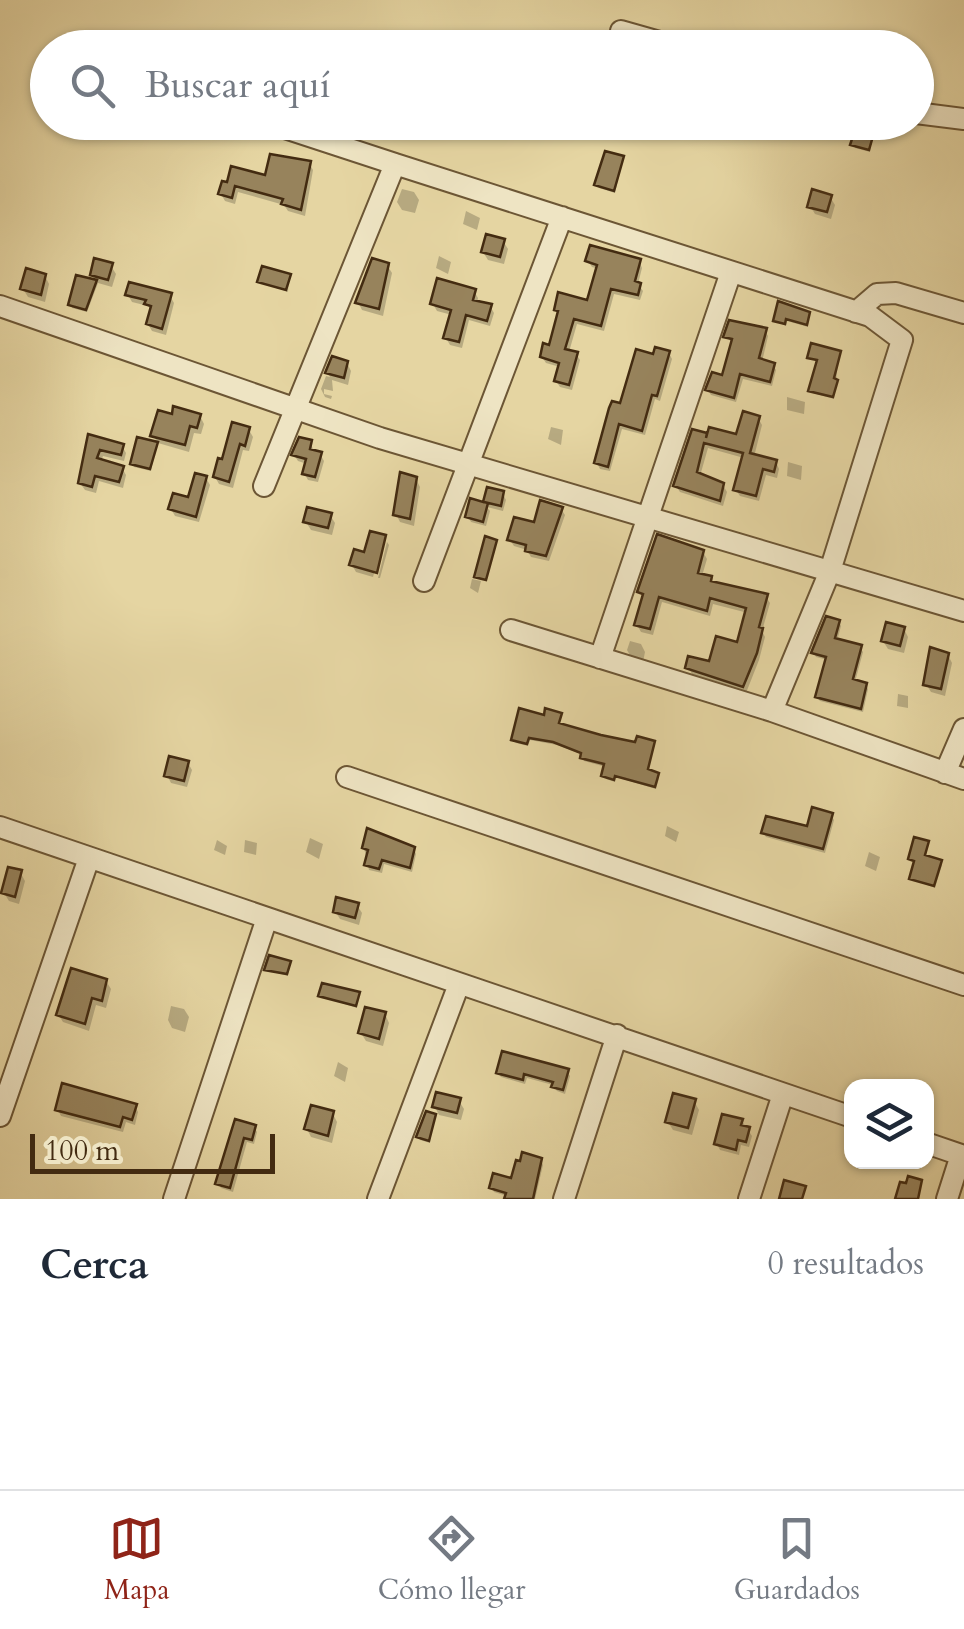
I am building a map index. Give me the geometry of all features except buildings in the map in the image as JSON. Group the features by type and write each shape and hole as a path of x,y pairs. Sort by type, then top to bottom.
{"street":[{"path":"934,116 964,120"},
{"path":"322,140 870,316 902,340 830,571 772,711"},
{"path":"264,486 395,164"},
{"path":"424,581 562,218"},
{"path":"600,658 731,272"},
{"path":"856,312 877,294 896,293 964,313"},
{"path":"0,306 468,464 964,610"},
{"path":"511,630 772,711 954,776 964,729"},
{"path":"347,777 964,985"},
{"path":"0,828 844,1114"},
{"path":"0,1116 89,858"},
{"path":"174,1199 267,918"},
{"path":"378,1199 459,984"},
{"path":"564,1199 617,1036"},
{"path":"749,1199 783,1094"},
{"path":"934,1146 963,1155 948,1199"}]}
